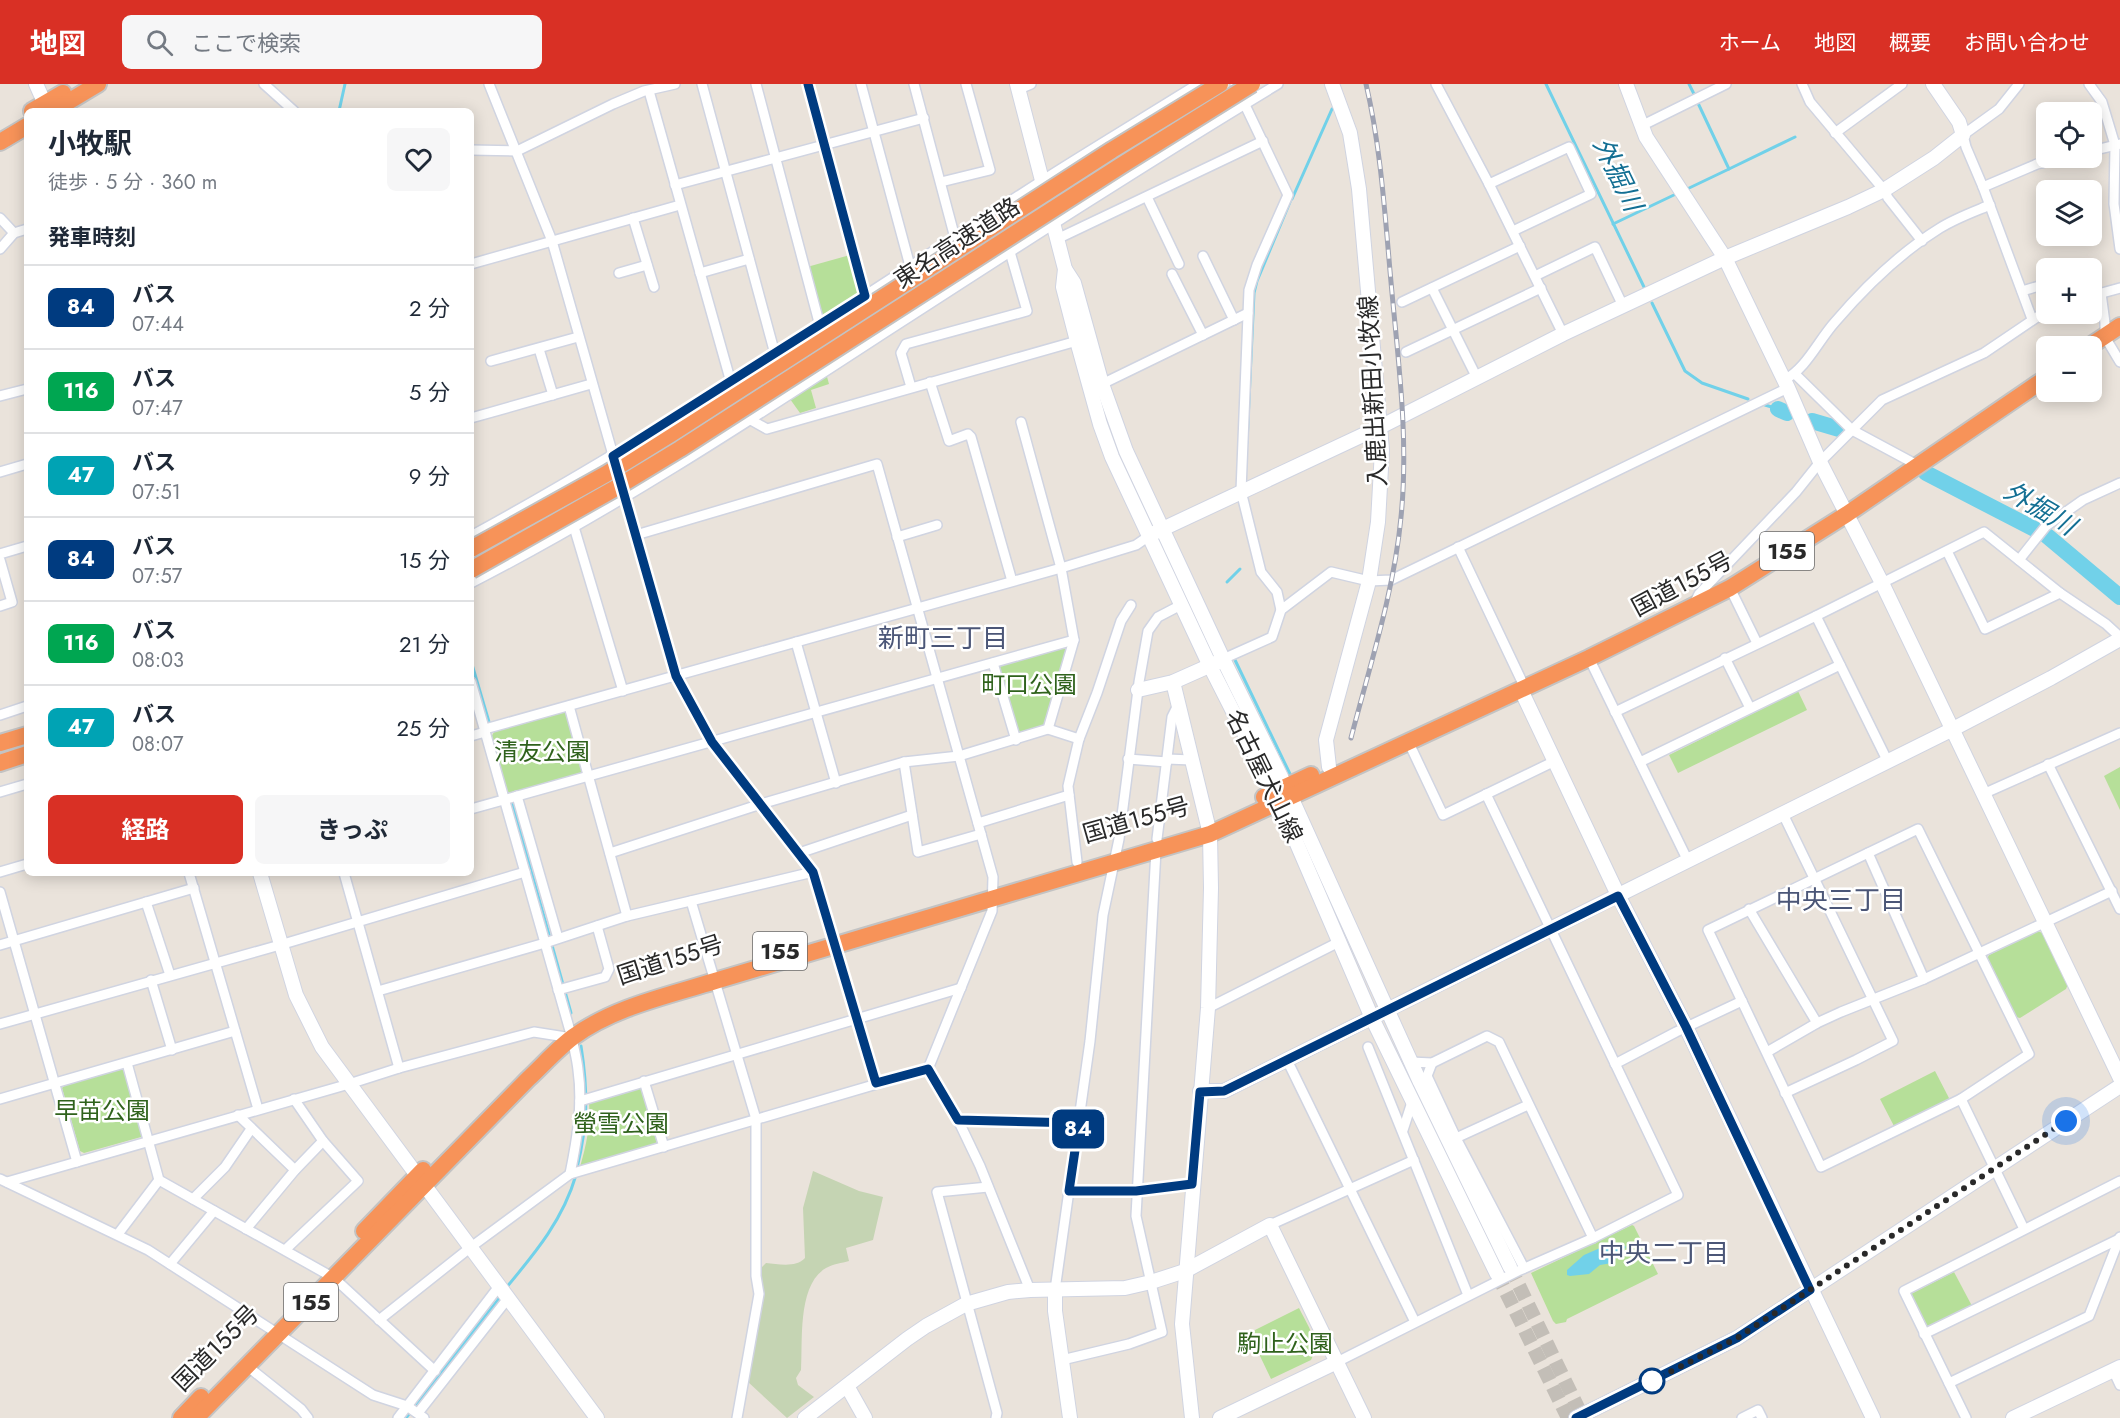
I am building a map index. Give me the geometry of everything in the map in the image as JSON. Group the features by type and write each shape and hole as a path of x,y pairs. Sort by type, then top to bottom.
{"highway":[{"path":"46,108 78,84"},
{"path":"47,108 98,84"},
{"name":"東名高速道路","path":"474,547 606,474 1112,150 1220,84"},
{"name":"東名高速道路","path":"474,568 680,449 1252,84"},
{"path":"0,130 24,116"},
{"path":"0,142 24,128"},
{"path":"2104,337 2120,326"},
{"name":"国道155号","path":"181,1418 274,1331 421,1179 567,1034 604,1007 641,993 714,976 1209,830 1282,794 1519,691 1730,588 1847,514 2036,385"},
{"name":"国道155号","path":"1282,794 1329,767 1409,730 1491,698 1519,691"},
{"path":"0,743 24,736"},
{"path":"0,763 24,755"},
{"name":"国道155号","path":"993,892 1077,862 1114,857"},
{"name":"国道155号","path":"196,1418 247,1366 274,1331"}],"street":[{"path":"36,84 45,108"},
{"path":"264,84 291,108"},
{"path":"489,84 552,241 676,676 712,742 813,872 876,1083"},
{"path":"474,150 517,152 645,89 675,84"},
{"path":"702,84 775,354"},
{"path":"756,84 820,326"},
{"path":"808,84 865,296"},
{"path":"861,84 910,266"},
{"path":"914,84 955,238"},
{"path":"941,182 990,170 966,84"},
{"path":"474,534 613,456 820,326 1041,181 1198,84"},
{"path":"1138,690 1173,682 1272,637 1281,610 1277,592 1261,572 1241,491 1250,290 1257,265 1288,195 1235,84"},
{"path":"474,581 626,497 750,420 1161,155 1278,84"},
{"name":"入鹿出新田小牧線","path":"1329,767 1326,740 1369,581 1378,522 1382,450 1359,189 1350,133 1332,84"},
{"path":"1436,84 1513,231 1563,334"},
{"path":"1626,84 1646,137 1725,258 1789,381 1821,462 1953,729 2120,1078"},
{"path":"1641,126 1726,84"},
{"path":"1802,84 1810,102 1884,190 1922,241"},
{"path":"1835,133 1902,84"},
{"path":"1933,84 1959,122 1966,147 2032,319"},
{"path":"474,735 1136,545 1155,532 1380,427 1563,334 1725,258 1884,190 1934,158 1999,109 2019,84"},
{"path":"2089,84 2102,102 2117,144 2114,204 2120,244"},
{"name":"名古屋犬山線","path":"1022,86 1041,181 1065,268 1074,283 1102,384 1181,605 1210,666 1282,794 1339,942 1372,1018 1413,1099 1510,1270"},
{"path":"645,89 675,185 730,383 750,420 767,429 1077,341"},
{"path":"675,185 924,118"},
{"path":"1139,121 1161,155"},
{"path":"1057,239 1263,141"},
{"path":"2102,148 2117,144"},
{"path":"1489,184 1569,147 1591,194 1513,231"},
{"path":"1983,187 2036,164"},
{"path":"1147,197 1179,264"},
{"path":"474,263 680,205"},
{"path":"1281,610 1331,572 1369,581 1391,580 1789,381 1833,324 1878,278 1942,226 1990,205"},
{"path":"0,218 14,233"},
{"path":"633,218 654,287"},
{"path":"0,249 14,233 24,230"},
{"path":"1402,302 1520,246"},
{"path":"1535,276 1595,247 1623,306"},
{"path":"911,387 901,353 906,344 1027,311 1010,252"},
{"path":"1203,256 1234,320"},
{"path":"700,273 749,259"},
{"path":"619,273 647,265"},
{"name":"名古屋犬山線","path":"1065,268 1063,286 1100,424 1112,457 1223,660 1282,794 1389,1010 1420,1082 1510,1270"},
{"path":"1172,274 1203,335"},
{"path":"2022,291 2036,287"},
{"path":"1432,288 1477,378"},
{"path":"1406,352 1541,288"},
{"path":"2102,293 2120,288"},
{"path":"2102,300 2104,337 2120,362"},
{"path":"1102,384 1248,313"},
{"path":"1692,608 1699,594 1796,492 1821,462 1882,400 1984,352 2036,317"},
{"path":"491,361 578,337"},
{"path":"539,349 553,395"},
{"path":"1789,381 1852,430 1918,466"},
{"path":"930,382 949,441 968,434 971,437 1012,581"},
{"path":"474,417 591,384"},
{"path":"0,396 24,390"},
{"path":"1021,422 1061,568 1074,640 1048,729"},
{"path":"636,535 877,464 993,877 992,911 928,1069"},
{"path":"0,472 24,465"},
{"path":"2019,560 2046,526 2084,500 2120,483"},
{"path":"538,499 559,536"},
{"path":"897,537 937,525"},
{"path":"574,527 622,691"},
{"path":"1200,1092 1224,1091 1389,1010 1953,729 2051,678 2120,638 2106,624 2060,593 1984,532 1816,616 1615,712"},
{"path":"0,554 24,547"},
{"path":"1458,548 1519,691 1555,761 1618,896 1686,1027 1873,1418"},
{"path":"1947,551 1985,629 2060,593"},
{"path":"0,560 12,602 0,606"},
{"path":"1730,588 1757,643"},
{"path":"1077,862 1068,786 1079,739 1121,621 1131,605"},
{"path":"1070,1418 1055,1311 1055,1290 1090,1041 1102,915 1114,857 1148,631 1158,617 1181,605"},
{"path":"1816,616 1888,762"},
{"path":"474,808 1074,640"},
{"path":"796,642 836,783"},
{"path":"1589,658 1688,861"},
{"path":"1725,658 1750,708"},
{"path":"993,663 1016,740"},
{"path":"1640,762 1840,664"},
{"path":"1173,682 1209,830 1212,888 1208,1008 1182,1324 1192,1418"},
{"path":"474,692 503,800 558,990 561,993 567,1034 585,1099 570,1174"},
{"path":"1162,1332 1136,1216 1136,1191 1157,844 1172,717 1178,705"},
{"path":"569,706 627,916"},
{"path":"0,715 24,707"},
{"path":"610,853 761,804 904,762 959,756 1048,729 1079,739"},
{"path":"1983,794 2120,733"},
{"path":"1408,741 1443,814 1555,761"},
{"path":"1128,759 1192,760"},
{"path":"904,762 918,852 981,834"},
{"path":"2048,764 2120,909"},
{"path":"0,792 24,785"},
{"path":"1220,1418 1337,1362 1468,1295 1510,1270 1593,1238 1678,1195 1486,794"},
{"path":"978,823 1069,795"},
{"path":"517,796 558,938"},
{"path":"1783,814 1893,1041 1785,1093"},
{"path":"800,855 805,851 912,815"},
{"path":"1918,829 2029,1054 1960,1100 1821,1167 1708,930 1814,879 1918,829"},
{"path":"1868,853 1924,979"},
{"path":"0,872 24,865"},
{"path":"0,1024 280,945 525,872"},
{"path":"378,992 545,943 627,916 813,872"},
{"path":"190,876 258,1109"},
{"path":"261,876 296,994 322,1047 597,1418"},
{"path":"345,876 399,1068"},
{"path":"0,945 194,888"},
{"path":"1767,1052 1817,1023 1924,979 2112,891"},
{"path":"0,892 77,1162"},
{"path":"691,901 756,1119 756,1276 759,1294 736,1418"},
{"path":"146,902 170,975"},
{"path":"1749,909 1817,1023"},
{"path":"558,990 605,977 609,969 597,926"},
{"path":"1208,1008 1339,942"},
{"path":"151,980 172,1050"},
{"path":"585,1099 961,988"},
{"path":"1615,1064 1742,1001"},
{"path":"0,1099 235,1031"},
{"path":"3,1180 149,1142 399,1068 534,1032 567,1034"},
{"path":"1411,1062 1432,1063 1487,1036 1498,1042 1593,1238"},
{"path":"1368,1047 1468,1295"},
{"path":"1287,1060 1415,1322"},
{"path":"127,1063 159,1180 329,1276 435,1371"},
{"path":"1432,1063 1427,1076 1456,1138 1510,1270"},
{"path":"379,1320 471,1247 570,1174 928,1069"},
{"path":"928,1069 958,1120 1030,1290"},
{"path":"644,1081 664,1147"},
{"path":"1420,1082 1434,1089"},
{"path":"1576,1418 1593,1414 1737,1338 2120,1086"},
{"path":"285,1250 358,1181 323,1141 294,1099"},
{"path":"1403,1131 1413,1099"},
{"path":"1960,1100 2024,1229"},
{"path":"1456,1138 1528,1105"},
{"path":"238,1115 295,1170"},
{"path":"958,1120 1079,1123"},
{"path":"193,1199 225,1167 251,1129"},
{"path":"246,1229 295,1170 323,1141"},
{"path":"805,1418 926,1326 966,1304 1008,1292 1125,1288 1151,1282 1185,1271 1270,1225 1414,1160"},
{"path":"3,1180 118,1234 170,1264 372,1395 407,1406 421,1415 505,1291"},
{"path":"118,1234 159,1180"},
{"path":"1966,1418 1904,1291 2120,1182"},
{"path":"1069,1191 1136,1191 1192,1184"},
{"path":"988,1187 937,1192 997,1413 996,1418"},
{"path":"170,1264 214,1211"},
{"path":"1270,1225 1364,1418"},
{"path":"1924,1334 2119,1238"},
{"path":"1949,1383 2089,1316 2117,1256 2119,1238"},
{"path":"398,1418 435,1371 505,1291"},
{"path":"1062,1360 1129,1344 1182,1324"},
{"path":"247,1366 301,1409 308,1418"},
{"path":"2013,1418 2116,1368 2120,1385"},
{"path":"847,1386 865,1418"},
{"path":"1742,1418 1758,1410 1762,1418"}],"green space":[{"path":"850,255 860,292 821,318 807,267"},
{"path":"826,373 829,384 811,390 816,408 800,413 790,399"},
{"name":"町口公園","path":"1064,648 1067,651 1044,725 1020,734 1016,733 998,669 1000,665"},
{"path":"1798,691 1807,710 1678,773 1669,755"},
{"name":"清友公園","path":"565,712 569,714 585,770 583,773 507,795 490,739 494,732"},
{"path":"2120,767 2120,810 2104,776"},
{"path":"2038,931 2042,933 2068,984 2066,989 2020,1018 2016,1017 1987,959 1989,955"},
{"name":"早苗公園","path":"120,1069 125,1071 143,1133 141,1137 84,1153 80,1151 62,1088 65,1085"},
{"path":"1935,1071 1950,1100 1895,1128 1880,1099"},
{"name":"螢雪公園","path":"640,1087 643,1090 659,1141 657,1145 580,1167 588,1135 589,1102"},
{"path":"813,1171 859,1191 883,1197 873,1240 846,1248 849,1261 826,1268 810,1287 803,1314 801,1370 796,1378 798,1385 814,1397 787,1418 747,1381 761,1298 757,1272 766,1263 792,1264 805,1258 803,1208"},
{"path":"1632,1225 1658,1274 1567,1319 1566,1322 1556,1324 1531,1273"},
{"path":"1954,1272 1972,1306 1927,1329 1909,1295"},
{"name":"駒止公園","path":"1299,1308 1314,1340 1314,1353 1311,1360 1271,1379 1249,1333"}],"water":[{"path":"1607,1245 1626,1247 1612,1263 1600,1265 1589,1274 1567,1275 1567,1270 1584,1255"}],"waterway":[{"path":"340,108 345,84"},
{"name":"外掘川","path":"1546,84 1644,287"},
{"path":"1689,84 1695,96"},
{"path":"1685,190 1729,169 1697,101"},
{"path":"1292,199 1332,109"},
{"path":"1729,169 1795,137"},
{"path":"1613,224 1676,194"},
{"path":"1247,443 1254,293 1290,202"},
{"name":"外掘川","path":"1652,303 1685,371 1702,383 1748,399"},
{"name":"外掘川","path":"1765,405 1778,409"},
{"name":"外掘川","path":"1778,409 1787,413"},
{"name":"外掘川","path":"1812,421 1846,431"},
{"name":"外掘川","path":"1926,473 2046,535 2120,597"},
{"path":"1227,582 1240,569"},
{"path":"1235,660 1291,776"},
{"path":"474,671 489,722"},
{"path":"512,803 571,1013"},
{"path":"577,1168 586,1107 581,1046"},
{"path":"506,1288 556,1221 576,1175"},
{"path":"406,1418 501,1296"}],"tunnel":[{"path":"1510,1267 1583,1418"},
{"path":"1497,1274 1568,1418"}],"railway":[{"path":"1351,738 1393,573 1401,517 1404,458 1402,399 1379,157 1366,84"}],"bus line":[{"name":"84","path":"808,84 865,296 613,456 676,676 712,742 813,872 876,1083 928,1069 958,1120 1079,1123 1069,1191 1136,1191 1192,1184 1200,1092 1224,1091 1618,896 1686,1027 1810,1290 1737,1338 1576,1418"}],"district":[{"name":"新町三丁目","path":"943,638"},
{"name":"中央三丁目","path":"1841,900"},
{"name":"中央二丁目","path":"1664,1253"}],"route":[{"path":"1652,1381 1737,1338 2066,1121"}]}
